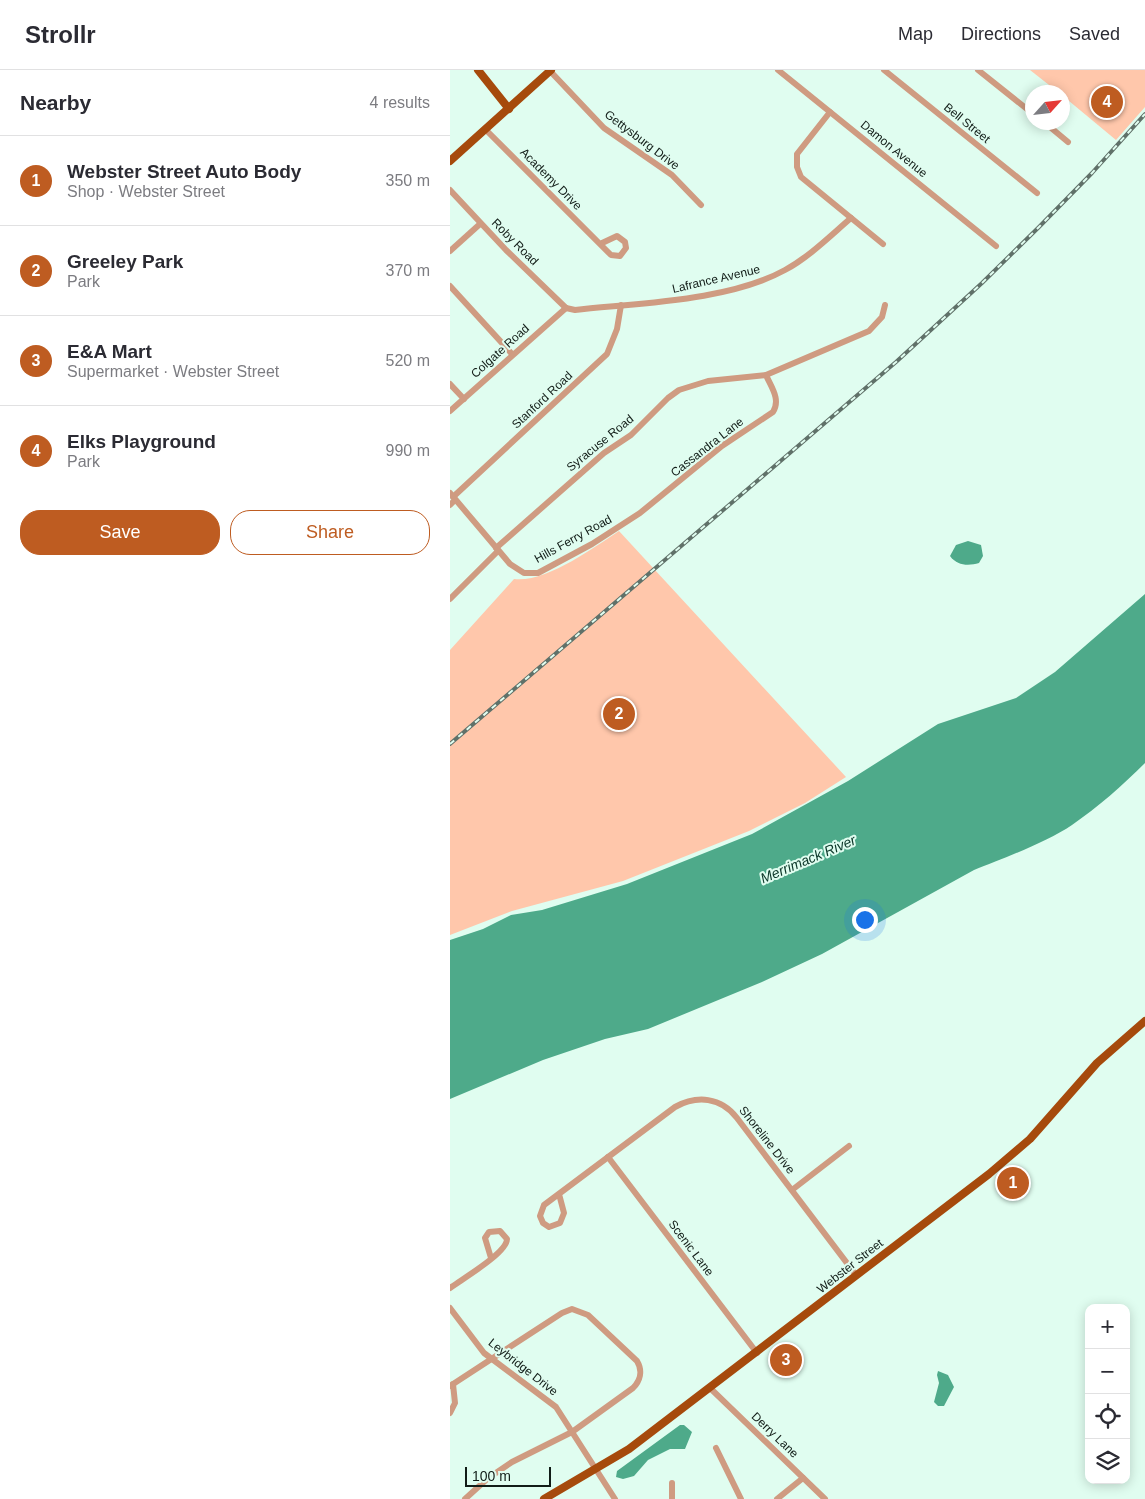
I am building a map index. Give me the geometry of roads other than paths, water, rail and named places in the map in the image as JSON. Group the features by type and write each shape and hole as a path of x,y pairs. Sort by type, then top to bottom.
{"main road":[{"path":"478,70 509,109"},
{"path":"450,161 550,70"},
{"name":"Webster Street","path":"544,1499 629,1449 757,1353 1016,1153 1044,1125 1097,1063 1145,1021"}],"street":[{"name":"Gettysburg Drive","path":"550,70 604,128 672,175 701,204"},
{"name":"Damon Avenue","path":"778,70 996,246"},
{"name":"Bell Street","path":"884,70 1037,193"},
{"path":"978,70 1025,108"},
{"path":"830,112 798,154 796,167 802,177 883,244"},
{"name":"Academy Drive","path":"486,130 600,244"},
{"path":"1054,130 1068,142"},
{"name":"Roby Road","path":"450,190 480,224 566,308"},
{"name":"Lafrance Avenue","path":"566,308 575,310 667,302 761,281 797,263 851,218"},
{"path":"450,251 480,224"},
{"path":"450,286 512,354"},
{"name":"Stanford Road","path":"450,505 453,497 607,354 613,342 621,305"},
{"name":"Syracuse Road","path":"450,599 497,549 604,452 632,435 668,398 679,390 708,381 766,375 869,331 882,317 885,305"},
{"name":"Colgate Road","path":"450,412 512,354 566,308"},
{"name":"Cassandra Lane","path":"623,524 668,492 722,446 773,412 776,406 776,399 766,375"},
{"path":"450,384 464,399"},
{"name":"Hills Ferry Road","path":"453,497 497,549 518,570 524,573 538,573 568,558 623,524"},
{"name":"Shoreline Drive","path":"559,1194 564,1213 562,1220 557,1226 549,1227 541,1220 540,1212 544,1205 675,1107 692,1100 709,1100 732,1111 856,1275"},
{"path":"792,1190 849,1146"},
{"name":"Scenic Lane","path":"608,1157 757,1353"},
{"path":"450,1288 490,1258"},
{"name":"Leybridge Drive","path":"450,1308 471,1339 491,1358 552,1403 615,1499"},
{"path":"450,1413 455,1404 452,1385 565,1311 576,1309 588,1315 637,1361 640,1371 638,1381 633,1388 572,1432 512,1462 487,1479 465,1499"},
{"name":"Derry Lane","path":"710,1388 825,1499"},
{"path":"716,1448 741,1499"},
{"path":"777,1499 803,1478"},
{"path":"672,1483 672,1499"}],"water":[{"path":"968,541 981,545 983,556 979,563 963,564 956,562 950,556 956,545"},
{"name":"Merrimack River","path":"1145,594 1145,763 1110,796 1082,818 1050,838 974,870 822,954 762,982 648,1029 605,1039 543,1060 450,1099 450,940 483,929 511,915 542,910 627,884 752,834 848,781 938,724 1016,698 1055,672"},
{"path":"938,1371 948,1375 954,1387 944,1406 938,1406 934,1402 939,1383"},
{"path":"680,1425 684,1425 692,1432 685,1449 670,1449 648,1460 634,1476 623,1479 616,1477 617,1471"}],"railway":[{"path":"450,744 896,362 982,283 1039,227 1092,173 1145,114"}],"place":[{"name":"Elks Playground","path":"1107,102"},
{"name":"Greeley Park","path":"619,714"},
{"name":"Webster Street Auto Body","path":"1013,1183"},
{"name":"E&A Mart","path":"786,1360"}]}
